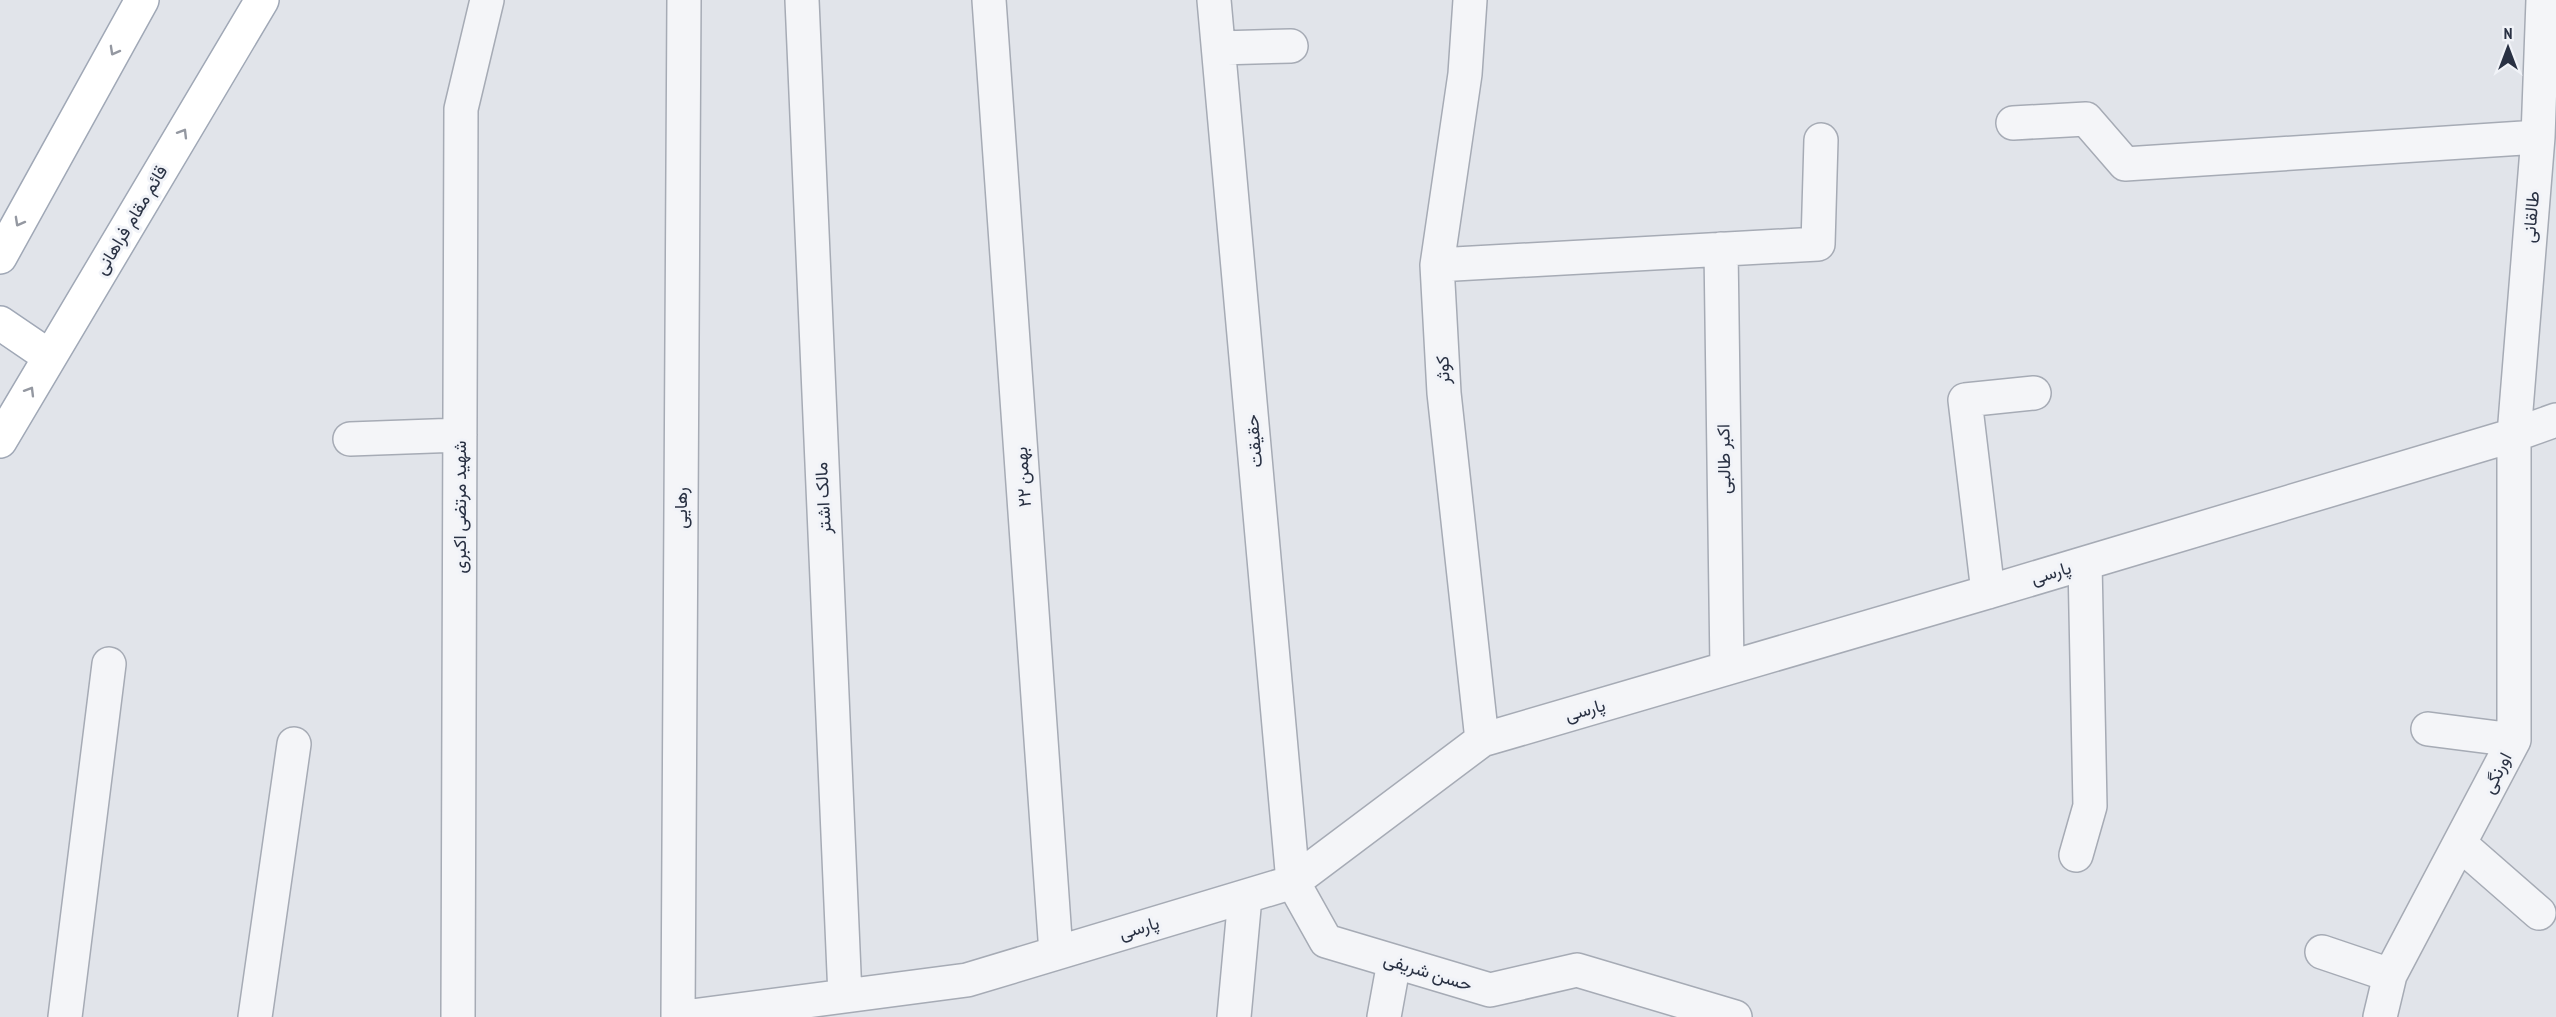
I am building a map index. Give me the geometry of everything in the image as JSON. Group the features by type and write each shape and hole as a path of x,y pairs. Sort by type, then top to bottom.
{"main road":[{"path":"0,257 142,0"},
{"name":"قائم مقام فراهانی","path":"0,441 262,0"},
{"path":"0,323 50,357"}],"street":[{"name":"شهید مرتضی اکبری","path":"458,1017 461,109 487,0"},
{"name":"رهایی","path":"678,1017 684,0"},
{"name":"مالک اشتر","path":"802,0 845,996"},
{"name":"۲۲ بهمن","path":"989,0 1056,953"},
{"name":"حقیقت","path":"1214,0 1293,882"},
{"name":"کوثر","path":"1470,0 1465,74 1437,265 1444,393 1482,740"},
{"name":"طالقانی","path":"2514,435 2538,137 2543,0"},
{"path":"1219,48 1292,46"},
{"path":"2013,123 2086,119 2125,164 2538,137"},
{"path":"1437,265 1818,244 1821,140"},
{"name":"اکبر طالبی","path":"1721,249 1727,668"},
{"path":"1988,592 1965,400 2034,393"},
{"name":"پارسی","path":"684,1017 968,980 1293,882 1482,740 1988,592 2514,435 2556,420"},
{"path":"350,439 460,435"},
{"name":"اورنگی","path":"2380,1017 2390,975 2514,740 2514,435"},
{"path":"2076,855 2090,806 2085,563"},
{"path":"65,1017 109,664"},
{"path":"2428,729 2514,740"},
{"path":"255,1017 294,744"},
{"path":"2460,844 2539,912"},
{"name":"حسن شریفی","path":"1293,882 1326,941 1394,962 1491,1004 1577,970 1730,1016"},
{"path":"1234,1017 1245,897"},
{"path":"2322,952 2390,975"},
{"path":"1384,1017 1394,962"}]}
